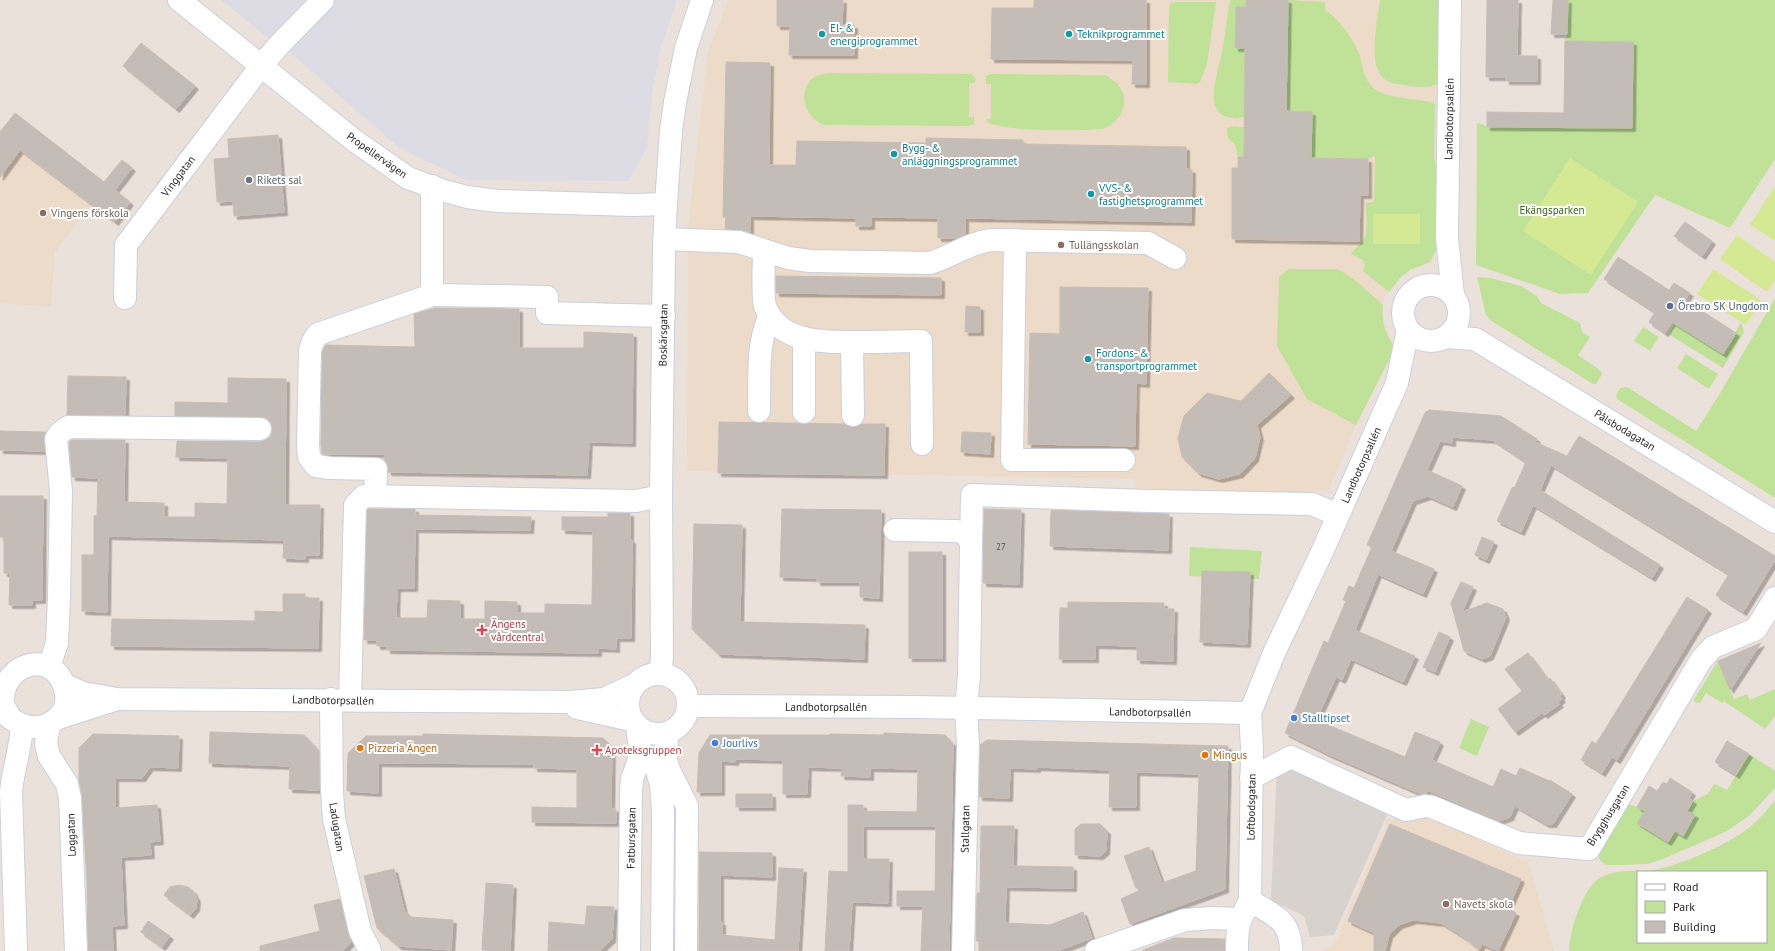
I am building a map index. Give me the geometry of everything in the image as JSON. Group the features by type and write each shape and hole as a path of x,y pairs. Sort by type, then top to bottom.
{"street":[{"name":"Propellervägen","path":"179,0 355,141 408,178 467,197 497,201 666,204"},
{"name":"Vinggatan","path":"125,298 126,245 261,66 280,44 323,0"},
{"name":"Boskärsgatan","path":"661,674 660,496 664,239 666,204 671,131 675,102 686,48 702,0"},
{"name":"Landbotorpsallén","path":"1450,0 1447,238 1456,303"},
{"path":"432,186 432,295"},
{"name":"Landbotorpsallén","path":"1413,291 1433,271 1440,259 1447,238"},
{"path":"664,239 739,242 788,258 810,260 930,263 945,259 968,245 980,242 1015,240 1148,243 1175,258"},
{"path":"1015,240 1012,460 1124,460"},
{"path":"764,251 764,304 770,316 780,328 796,336 834,342 921,341 922,444"},
{"path":"1432,284 1447,289 1456,303 1458,319 1455,327 1439,339 1419,338 1408,329 1404,323 1404,302 1413,291 1419,287 1432,284"},
{"path":"660,496 636,501 375,496 376,469 330,468 316,466 309,457 310,350 313,341 318,334 432,295 547,297 547,313 664,316"},
{"name":"Pålsbodagatan","path":"1456,303 1475,339 1775,522"},
{"path":"759,410 762,340 764,327 770,316"},
{"name":"Landbotorpsallén","path":"689,706 966,708 1250,713 1274,653 1397,383 1408,329"},
{"path":"804,338 804,412"},
{"name":"Landbotorpsallén","path":"1397,383 1439,339"},
{"name":"Pålsbodagatan","path":"1439,339 1475,339"},
{"path":"852,342 853,415"},
{"path":"49,667 57,643 61,491 56,439 60,433 68,427 260,429"},
{"name":"Ladugatan","path":"370,951 360,931 334,820 332,792 341,700 355,505 364,496 375,496"},
{"name":"Stallgatan","path":"963,951 968,744 966,708 969,676 972,496 1312,504 1338,515"},
{"path":"895,530 957,531 966,534 971,543"},
{"name":"Brygghusgatan","path":"1251,778 1291,757 1406,810 1426,806 1432,807 1519,843 1589,849 1701,660 1713,647 1756,629 1775,598"},
{"path":"11,718 36,728 53,721 64,708 67,698 65,685 59,674 49,667 34,664 20,667 4,678 2,691 3,705 11,718 21,746 13,771 11,792 16,951"},
{"path":"646,728 678,728 686,718 689,706 687,695 681,684 672,677 661,674 646,677 634,685 629,693 628,702 628,711 646,728 666,761 663,771 664,812 662,951"},
{"name":"Landbotorpsallén","path":"65,685 83,693 117,699 549,702 604,699 634,685"},
{"name":"Landbotorpsallén","path":"53,721 117,699"},
{"name":"Landbotorpsallén","path":"549,702 646,728"},
{"name":"Loftbodsgatan","path":"1237,951 1237,930 1245,910 1251,778 1250,713"},
{"name":"Loggatan","path":"53,721 46,744 49,756 67,784 70,798 76,951"},
{"name":"Fatbursgatan","path":"629,951 631,791 632,779 638,763 646,728"},
{"path":"663,771 687,806 686,951"},
{"path":"1096,951 1184,920 1212,918 1245,910 1270,912 1286,924 1291,940 1291,951"}],"shaded area":[{"path":"221,0 677,0 661,47 652,94 647,149 628,181 466,180 399,148 280,44 267,37"},
{"name":"Tullängsskolan","path":"728,0 1439,0 1433,264 1422,264 1410,267 1393,284 1384,297 1382,307 1383,323 1386,334 1395,348 1356,425 1329,490 1273,496 1136,493 1135,479 687,471 688,226 708,52"},
{"name":"Vingens förskola","path":"15,113 130,202 115,222 91,205 55,252 51,307 0,303 0,132"},
{"path":"1287,760 1390,808 1334,935 1310,937 1304,916 1271,900 1277,766"},
{"name":"Navets skola","path":"1433,818 1529,863 1554,951 1319,951 1334,945 1388,819"}],"green space":[{"path":"1230,0 1246,0 1246,7 1236,7 1235,47 1245,48 1245,117 1230,118 1221,114 1216,107 1214,97"},
{"path":"1288,0 1325,2 1325,10 1339,22 1353,42 1359,53 1366,79 1375,89 1387,95 1435,104 1434,159 1439,177 1438,246 1430,262 1410,270 1401,277 1389,292 1363,271 1365,265 1363,260 1351,254 1362,242 1366,234 1366,203 1374,202 1375,156 1368,159 1238,157 1235,144 1228,138 1227,128 1234,126 1311,136 1312,112 1287,111"},
{"path":"1380,0 1443,0 1441,72 1437,84 1429,87 1421,87 1395,84 1386,80 1380,74 1376,65 1375,43"},
{"name":"Ekängsparken","path":"1568,0 1775,0 1775,159 1730,228 1655,195 1588,293 1560,294 1476,265 1477,123 1487,127 1632,127 1633,42 1565,41 1567,34"},
{"path":"1172,2 1216,2 1207,64 1200,82 1197,84 1168,82 1169,7"},
{"path":"829,73 972,74 976,80 974,83 969,83 969,117 974,117 974,124 969,126 825,125 814,118 806,108 804,95 809,82 813,78"},
{"path":"990,74 1105,75 1116,82 1122,90 1124,105 1120,116 1111,124 1101,129 1042,130 1010,128 997,125 987,122 986,119 991,119 991,84 986,84 986,76"},
{"path":"1570,158 1638,202 1591,275 1523,231"},
{"path":"1775,186 1775,241 1750,225"},
{"path":"1373,214 1420,214 1420,244 1373,244"},
{"path":"1737,235 1775,262 1775,281 1767,292 1720,259"},
{"path":"1289,269 1338,269 1355,280 1383,305 1385,328 1395,348 1356,425 1307,399 1277,346 1279,277"},
{"path":"1713,269 1761,300 1746,325 1697,294"},
{"path":"1477,277 1491,278 1521,286 1537,296 1541,303 1580,323 1582,332 1590,337 1578,355 1601,371 1602,374 1596,384 1593,384 1490,320 1486,315"},
{"path":"1775,298 1775,498 1617,399 1616,396 1620,388 1627,387 1696,431 1719,395"},
{"path":"1741,322 1744,332 1723,368 1670,335 1675,323 1723,354"},
{"path":"1643,327 1659,337 1650,351 1634,341"},
{"path":"1686,354 1718,374 1709,389 1677,368"},
{"path":"1190,547 1262,551 1259,579 1189,576"},
{"path":"1718,661 1734,699 1747,694 1750,700 1775,689 1775,716 1765,729 1724,701 1722,703 1706,693 1700,703 1693,701"},
{"path":"1471,719 1489,727 1477,756 1459,748"},
{"path":"1749,754 1775,771 1775,788 1750,815 1727,831 1663,859 1647,864 1607,865 1600,861 1596,847 1603,831 1622,815 1629,804 1645,811 1638,824 1647,829 1649,825 1662,832 1659,837 1667,843 1675,831 1694,815 1687,811 1693,801 1708,794 1714,784 1727,790"},
{"path":"1775,801 1775,951 1569,951 1571,934 1577,913 1586,894 1596,881 1602,877 1618,872 1658,869 1699,856 1742,833 1753,825"}],"building":[{"name":"El- & energiprogrammet","path":"777,0 843,0 842,25 854,25 854,55 789,55 790,26 777,26"},
{"name":"Teknikprogrammet","path":"1034,0 1146,0 1146,84 1132,84 1133,60 991,59 992,8 1034,8"},
{"path":"1246,0 1288,0 1286,111 1312,112 1311,158 1368,159 1368,195 1360,195 1359,241 1232,239 1232,168 1238,168 1238,157 1244,157 1245,48 1235,48 1236,7 1246,7"},
{"path":"1487,0 1518,0 1517,56 1537,56 1537,81 1506,81 1506,77 1486,77"},
{"path":"1553,0 1568,0 1567,34 1551,34"},
{"path":"1565,41 1633,42 1632,128 1487,127 1487,112 1564,113"},
{"path":"141,43 195,86 176,109 123,66"},
{"name":"Bygg- & anläggningsprogrammet","path":"726,62 770,63 769,165 796,165 797,141 926,143 926,138 1023,140 1023,144 1186,147 1186,169 1192,170 1191,222 965,218 965,234 956,238 938,238 938,218 871,217 871,226 856,226 856,218 750,216 750,232 725,229 726,217 723,217"},
{"path":"15,113 104,182 122,160 132,168 115,190 130,202 115,222 20,150 0,177 0,132"},
{"name":"Rikets sal","path":"278,135 284,212 234,216 233,201 217,202 214,159 229,158 228,139"},
{"path":"1685,222 1712,241 1702,256 1674,236"},
{"name":"Örebro SK Ungdom","path":"1618,257 1669,290 1674,283 1690,293 1685,300 1736,333 1723,354 1672,322 1665,333 1649,322 1655,312 1604,279"},
{"path":"776,276 941,278 941,295 776,293"},
{"name":"Fordons- & transportprogrammet","path":"1060,287 1148,288 1146,384 1136,383 1135,446 1028,444 1030,333 1060,334"},
{"path":"966,306 980,307 980,332 965,332"},
{"path":"434,308 519,309 519,348 584,348 584,332 633,334 632,443 589,442 587,475 388,472 387,463 384,460 385,454 322,454 322,352 326,345 415,347 414,314"},
{"path":"1269,373 1291,395 1257,425 1260,437 1255,458 1240,474 1219,479 1198,473 1182,457 1178,438 1184,416 1207,393 1241,401"},
{"path":"68,376 126,377 125,415 67,415"},
{"path":"228,378 286,379 285,505 320,505 319,555 305,555 305,559 283,558 284,540 108,536 107,612 82,611 82,555 94,555 94,516 97,516 98,478 72,477 69,442 72,440 125,440 124,502 164,503 164,517 195,517 195,503 227,504 228,458 176,457 177,441 260,442 271,436 271,423 266,418 260,416 175,416 175,402 228,403"},
{"path":"1429,410 1501,416 1537,439 1535,442 1567,456 1579,436 1775,556 1775,560 1743,612 1716,595 1729,574 1551,465 1540,490 1660,565 1652,578 1533,505 1521,532 1497,521 1526,462 1493,440 1452,437 1452,443 1440,441 1427,470 1462,486 1453,507 1428,496 1413,501 1391,551 1434,569 1423,594 1378,574 1355,630 1415,656 1403,682 1351,659 1342,680 1336,677 1316,720 1405,757 1415,732 1440,742 1432,760 1493,787 1501,769 1516,776 1520,768 1549,781 1550,780 1572,794 1553,824 1546,824 1515,806 1510,817 1499,821 1427,790 1426,794 1421,794 1330,755 1285,733 1324,641 1328,643 1346,601 1343,600 1349,586 1354,588 1372,547 1367,545 1425,413"},
{"path":"719,422 845,424 853,427 861,424 885,424 884,475 718,473"},
{"path":"0,431 46,432 44,440 45,451 0,450"},
{"path":"962,432 991,433 990,454 961,452"},
{"path":"0,496 43,496 42,600 32,600 32,605 9,605 10,573 4,573 4,537 0,537"},
{"path":"415,509 415,515 531,517 530,530 415,529 414,588 397,588 396,618 427,618 428,600 460,601 460,619 485,619 485,601 517,602 517,613 545,613 545,604 592,605 593,531 562,530 562,517 608,517 608,513 630,513 630,540 632,540 631,638 616,638 616,649 598,648 598,653 387,650 387,646 377,646 377,640 364,640 367,510"},
{"path":"782,509 881,510 879,598 860,597 860,582 817,582 817,578 780,577"},
{"path":"984,509 1021,510 1019,584 983,583"},
{"path":"1051,510 1169,514 1168,550 1050,546"},
{"path":"694,524 742,525 740,622 865,625 864,659 718,654 692,629"},
{"path":"1482,537 1494,542 1486,560 1475,555"},
{"path":"909,552 942,552 942,658 909,658"},
{"path":"1202,571 1250,572 1247,644 1200,642"},
{"path":"1461,582 1473,587 1462,612 1487,603 1503,609 1506,617 1490,656 1482,659 1464,651 1451,603"},
{"path":"283,594 305,594 305,598 319,598 318,648 111,646 112,619 255,621 255,611 283,612"},
{"path":"1687,597 1708,610 1617,760 1612,757 1602,773 1581,760 1592,741 1596,744"},
{"path":"1068,602 1164,603 1164,609 1174,609 1173,661 1137,660 1137,646 1095,645 1095,659 1059,659 1060,608 1068,608"},
{"path":"1439,632 1450,637 1435,672 1423,667"},
{"path":"1761,643 1730,690 1718,661"},
{"path":"1528,653 1548,680 1550,678 1562,695 1560,696 1562,699 1558,702 1560,704 1544,715 1542,713 1515,732 1498,709 1522,691 1505,669"},
{"path":"210,732 304,735 319,751 319,790 289,789 290,766 209,763"},
{"path":"884,733 945,735 953,744 949,951 921,951 923,906 897,906 897,891 935,891 936,826 863,826 863,859 889,859 888,903 852,902 849,951 825,951 829,871 848,872 848,805 863,805 863,811 917,812 918,769 870,768 870,777 841,776 842,768 808,767 807,794 783,794 783,760 735,759 735,762 721,761 721,792 697,792 699,753 710,735 884,735"},
{"path":"93,734 179,736 178,768 150,767 142,778 115,778 115,808 157,805 160,841 150,842 151,855 121,857 124,925 112,926 113,951 88,951 87,882 82,798 79,781 79,748"},
{"path":"423,734 603,738 612,747 611,809 616,809 616,823 532,822 532,807 577,808 577,769 534,768 534,764 378,763 378,793 347,791 348,753 366,736 423,736"},
{"path":"987,740 1228,746 1225,889 1130,924 1121,899 1145,888 1136,888 1124,856 1149,847 1162,883 1196,871 1199,774 1136,772 1136,807 1109,807 1110,770 1037,767 1037,769 1010,768 1009,798 979,797 980,745"},
{"path":"1727,741 1749,754 1736,775 1715,762"},
{"path":"1670,778 1692,792 1689,798 1693,801 1687,811 1695,815 1683,836 1675,831 1668,842 1637,823 1645,811 1637,807 1649,786 1657,791 1663,782 1667,784"},
{"path":"736,794 772,794 772,807 736,807"},
{"path":"1081,824 1100,824 1107,831 1106,851 1100,856 1075,855 1075,829"},
{"path":"1390,824 1521,879 1508,909 1516,913 1498,951 1482,944 1479,950 1465,938 1441,923 1414,920 1399,925 1389,935 1385,951 1374,951 1374,933 1348,921"},
{"path":"981,826 1014,826 1013,866 1073,867 1073,888 1006,887 1005,923 1050,925 1083,912 1092,938 1057,951 979,951 979,941 976,941 977,893 980,893"},
{"path":"699,852 772,853 772,877 720,875 720,922 722,922 722,935 775,940 779,868 803,869 798,951 699,951"},
{"path":"394,869 404,910 411,917 453,920 451,950 398,946 377,928 364,876"},
{"path":"486,883 513,885 510,951 482,950"},
{"path":"179,885 188,887 193,891 197,899 196,908 190,915 164,895 170,887"},
{"path":"340,899 351,942 343,951 260,951 260,946 320,931 314,905"},
{"path":"587,906 614,907 612,939 599,951 548,951 549,922 585,925"},
{"path":"148,921 170,936 162,947 141,932"},
{"path":"1174,938 1225,939 1225,951 1143,951"}],"place":[{"name":"El- & energiprogrammet","path":"822,34"},
{"name":"Teknikprogrammet","path":"1069,34"},
{"name":"Bygg- & anläggningsprogrammet","path":"894,154"},
{"name":"Rikets sal","path":"249,180"},
{"name":"VVS- & fastighetsprogrammet","path":"1091,194"},
{"name":"Vingens förskola","path":"43,213"},
{"name":"Tullängsskolan","path":"1061,245"},
{"name":"Örebro SK Ungdom","path":"1670,306"},
{"name":"Fordons- & transportprogrammet","path":"1088,359"},
{"name":"Ängens vårdcentral","path":"482,630"},
{"name":"Stalltipset","path":"1294,718"},
{"name":"Jourlivs","path":"715,743"},
{"name":"Pizzeria Ängen","path":"360,748"},
{"name":"Apoteksgruppen","path":"597,750"},
{"name":"Mingus","path":"1205,755"},
{"name":"Navets skola","path":"1446,904"}]}
